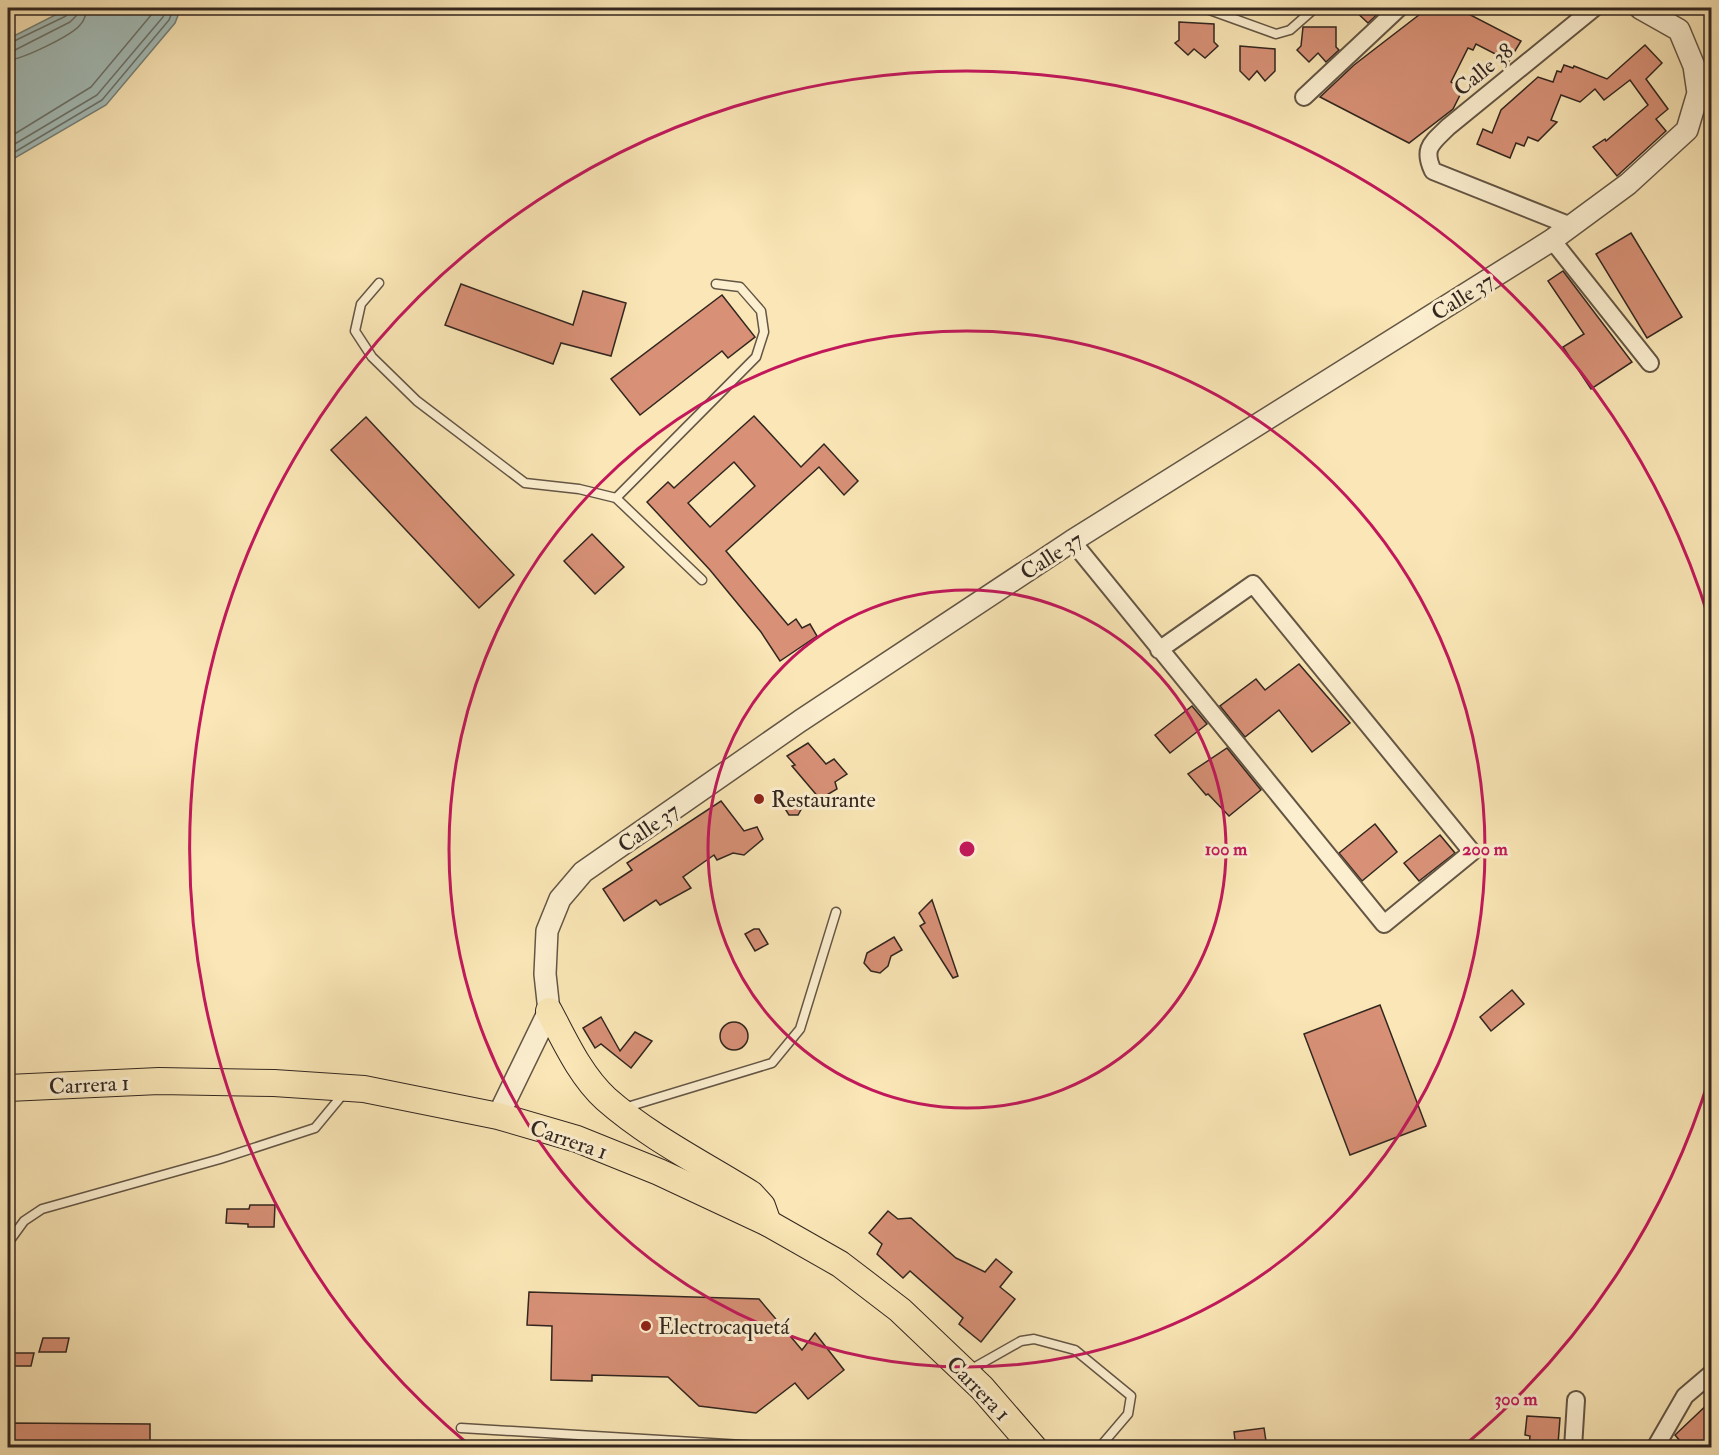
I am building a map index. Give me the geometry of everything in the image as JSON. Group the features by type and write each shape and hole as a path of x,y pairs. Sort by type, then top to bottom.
{"main road":[{"path":"549,1011 573,1059 605,1098 651,1132 751,1194 762,1206 768,1223"},
{"name":"Carrera 1","path":"8,1088 159,1081 274,1083 349,1088 498,1116 587,1143 659,1172 768,1223 848,1270 900,1310 966,1373 1035,1448"}],"street":[{"path":"1304,97 1399,8"},
{"name":"Calle 38","path":"1571,226 1433,171 1427,158 1430,145 1448,127 1594,8"},
{"name":"Calle 37","path":"549,1011 545,974 547,931 560,900 583,872 800,721 1071,541 1552,240 1628,184 1687,130 1698,93 1694,66 1679,30 1640,8"},
{"path":"1552,240 1650,363"},
{"path":"1071,541 1159,650 1384,924 1472,852 1253,584 1159,650"},
{"path":"498,1116 549,1011"},
{"path":"1655,1448 1672,1414 1685,1396 1712,1373"},
{"path":"1573,1448 1576,1400"}],"lane":[{"path":"1204,8 1276,34 1290,30 1315,8"},
{"path":"379,283 361,304 356,331 372,357 417,401 525,483 579,489 616,498 702,580"},
{"path":"616,498 756,357 764,332 761,311 740,287 716,284"},
{"path":"621,1109 772,1063 800,1029 837,912"},
{"path":"8,1243 24,1221 42,1209 220,1159 315,1128 349,1088"},
{"path":"966,1373 1021,1341 1034,1339 1075,1350 1131,1396 1128,1414 1099,1448"},
{"path":"461,1428 795,1448"}],"water":[{"path":"69,8 181,8 175,23 106,105 8,162 8,39"}],"building":[{"path":"1352,8 1384,8 1368,23"},
{"path":"1428,8 1457,8 1521,41 1509,61 1476,44 1473,50 1468,48 1451,82 1463,89 1453,109 1409,143 1320,97 1354,65"},
{"path":"1179,22 1214,24 1214,42 1218,46 1205,58 1194,49 1188,55 1175,43 1179,40"},
{"path":"1303,27 1336,27 1336,47 1339,50 1326,62 1318,53 1309,62 1297,50 1301,46"},
{"path":"1645,45 1662,63 1646,79 1668,109 1656,119 1666,131 1617,176 1593,147 1605,139 1606,141 1648,105 1630,80 1604,100 1595,89 1580,102 1561,95 1551,120 1557,122 1538,141 1528,137 1524,146 1516,143 1510,158 1477,144 1483,129 1492,133 1501,110 1538,77 1553,82 1557,71 1561,72 1564,65 1573,68 1574,66 1607,79"},
{"path":"1240,46 1275,49 1275,71 1265,81 1257,71 1249,80 1240,71"},
{"path":"1631,233 1682,317 1647,338 1596,254"},
{"path":"1563,271 1632,362 1591,389 1563,347 1584,334 1548,281"},
{"path":"461,284 573,325 583,291 626,303 611,356 561,343 553,364 445,325"},
{"path":"722,295 755,337 728,358 722,351 640,415 611,379"},
{"path":"754,416 801,467 824,444 858,481 844,495 819,467 726,551 788,625 796,619 802,628 810,624 817,636 780,661 761,632 710,570 647,502 668,482 674,488","holes":["734,462 755,486 710,527 688,503"]},
{"path":"366,417 514,575 479,608 331,450"},
{"path":"592,534 624,567 595,594 564,561"},
{"path":"1299,664 1350,723 1312,752 1279,710 1245,737 1220,706 1256,679 1265,690"},
{"path":"1192,706 1207,724 1170,753 1155,735"},
{"path":"808,743 826,764 834,759 847,774 835,782 837,789 820,799 792,766 795,765 787,756"},
{"path":"1227,748 1261,790 1229,816 1188,774"},
{"path":"807,799 798,815 789,815 784,807 788,801"},
{"path":"721,801 744,831 757,827 763,839 744,855 733,853 717,860 714,855 683,877 691,888 660,905 656,900 624,921 603,889 632,870 627,863"},
{"path":"1375,824 1397,852 1362,881 1339,853"},
{"path":"1440,835 1455,853 1419,881 1404,863"},
{"path":"932,900 958,976 953,978 920,926 925,923 919,913"},
{"path":"759,929 768,944 755,951 745,934"},
{"path":"894,937 902,950 891,956 888,966 880,973 871,971 864,963 867,953"},
{"path":"1512,990 1524,1004 1491,1031 1480,1017"},
{"path":"1380,1005 1426,1126 1350,1155 1304,1034"},
{"path":"601,1017 620,1051 635,1032 652,1041 631,1068 601,1044 595,1048 583,1028"},
{"path":"734,1022 744,1026 748,1036 744,1046 734,1050 724,1046 720,1036 724,1026"},
{"path":"250,1205 275,1205 274,1227 248,1227 248,1224 226,1223 227,1209 249,1209"},
{"path":"888,1211 898,1219 911,1218 956,1258 985,1272 996,1259 1012,1272 1000,1287 1015,1299 981,1342 959,1324 963,1318 910,1271 903,1278 877,1254 882,1244 869,1233"},
{"path":"529,1292 759,1299 802,1350 815,1333 844,1370 808,1399 795,1383 756,1413 699,1406 668,1377 592,1375 592,1381 551,1380 552,1326 527,1325"},
{"path":"43,1338 69,1338 66,1352 39,1352"},
{"path":"12,1353 34,1353 31,1366 9,1366"},
{"path":"1712,1400 1712,1448 1686,1448 1675,1435"},
{"path":"1527,1416 1560,1418 1558,1444 1554,1443 1553,1448 1529,1448 1530,1436 1525,1435"},
{"path":"8,1423 150,1424 150,1448 8,1448"},
{"path":"1264,1428 1267,1448 1236,1448 1234,1432"}],"place":[{"name":"Restaurante","path":"759,799"},
{"name":"Electrocaquetá","path":"646,1326"}]}
